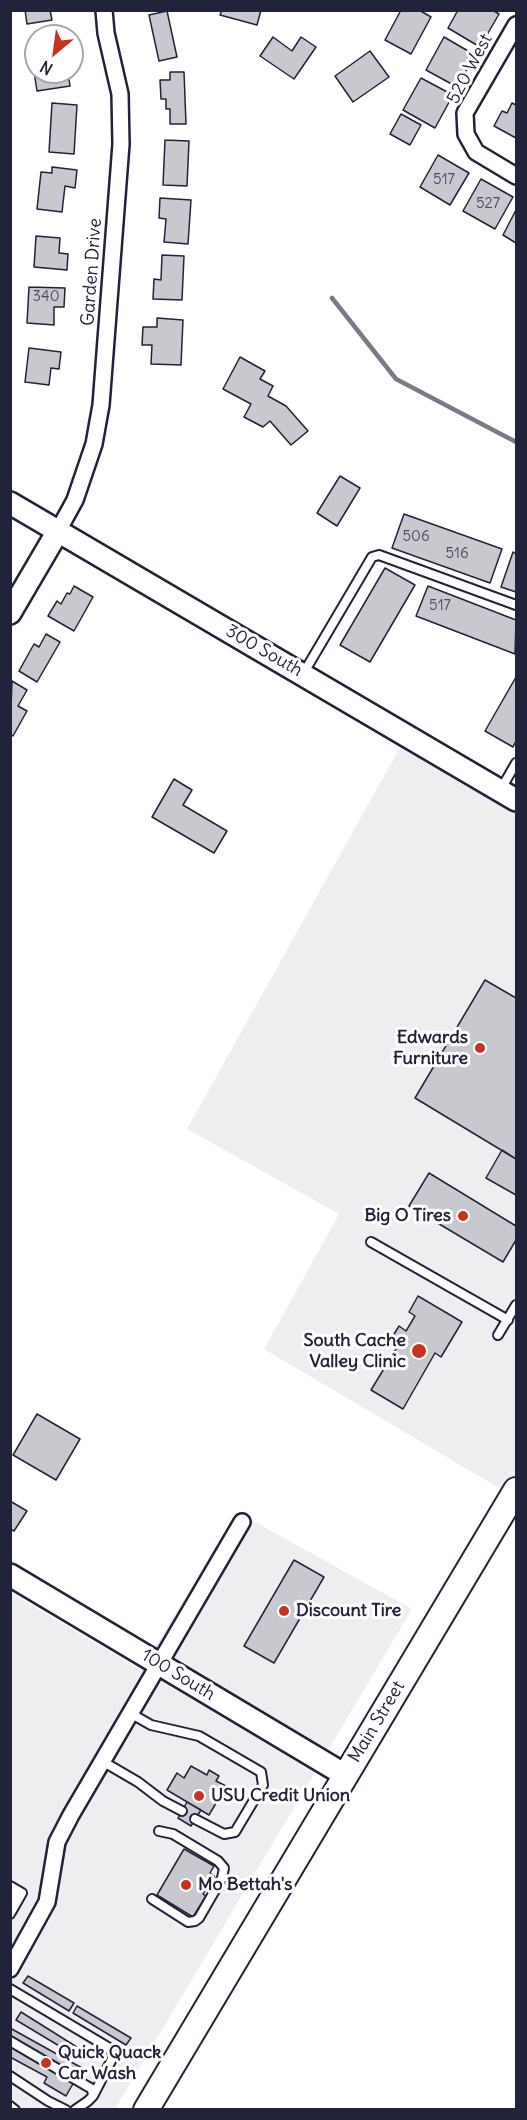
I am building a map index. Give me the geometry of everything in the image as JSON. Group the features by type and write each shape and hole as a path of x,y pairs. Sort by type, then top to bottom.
{"main road":[{"name":"Main Street","path":"146,2109 516,1490"}],"street":[{"name":"Garden Drive","path":"58,531 75,500 94,444 101,405 121,144 120,94 106,33 104,10"},
{"name":"520 West","path":"516,25 465,113 466,134 476,152 516,176"},
{"name":"300 South","path":"10,503 508,795"},
{"path":"10,613 58,531"},
{"path":"10,1969 47,1902 57,1842 242,1522"},
{"name":"100 South","path":"10,1575 345,1775"}],"lane":[{"path":"303,674 372,557 379,555 516,605"},
{"path":"508,795 516,764"},
{"path":"371,1242 508,1320"},
{"path":"498,1335 516,1305"},
{"path":"130,1713 151,1725 199,1737 261,1772 263,1785 235,1832 224,1834 195,1819"},
{"path":"102,1761 182,1811"},
{"path":"152,1899 188,1922 195,1921 222,1878 224,1868 218,1861 173,1834 159,1831"},
{"path":"10,1886 22,1893 10,1914"},
{"path":"10,1893 14,1894 10,1901"},
{"path":"10,1989 111,2049 112,2059 93,2096 75,2109"},
{"path":"10,2041 92,2089 93,2096"},
{"path":"10,2076 48,2101 66,2109"},
{"path":"10,2106 15,2109"}],"shaded area":[{"path":"412,726 516,787 516,1498 264,1349 339,1214 187,1129"},
{"path":"237,1512 412,1609 115,2109 11,2110 11,1593 141,1670"}],"building":[{"path":"25,10 50,10 52,20 27,24"},
{"path":"222,10 261,10 257,25 220,15"},
{"path":"401,10 419,10 431,17 411,54 385,40"},
{"path":"458,10 492,10 499,14 480,47 448,28"},
{"path":"167,11 177,57 159,61 149,15"},
{"path":"273,37 292,51 301,37 316,47 294,79 260,56"},
{"path":"444,37 475,55 457,87 426,70"},
{"path":"370,51 389,77 353,102 335,76"},
{"path":"170,72 184,72 186,124 170,124 170,109 166,109 166,99 161,99 160,80 170,80"},
{"path":"421,78 453,95 435,128 403,110"},
{"path":"36,84 70,84 70,86 37,91"},
{"path":"52,103 77,105 74,154 49,152"},
{"path":"512,103 516,105 516,138 494,126 502,111 507,113"},
{"path":"401,114 421,125 410,145 390,134"},
{"path":"165,140 189,141 187,186 163,185"},
{"path":"438,155 469,173 450,205 420,187"},
{"path":"52,167 77,170 75,188 65,186 62,212 37,209 41,172 52,173"},
{"path":"481,179 513,197 495,229 463,211"},
{"path":"160,198 191,200 188,244 164,242 166,219 159,218"},
{"path":"516,210 516,243 503,235"},
{"path":"36,236 60,238 59,253 68,254 67,270 34,267"},
{"path":"162,255 184,256 182,300 153,299 154,279 161,280"},
{"path":"29,287 65,288 64,307 54,307 54,325 27,323"},
{"path":"157,318 183,320 181,365 151,364 152,345 142,345 143,327 157,327"},
{"path":"29,348 61,352 59,369 51,368 49,385 25,382"},
{"path":"240,357 265,371 260,379 273,386 268,396 286,406 308,431 291,445 270,421 263,427 244,417 251,404 223,389"},
{"path":"340,476 360,488 337,526 317,513"},
{"path":"404,514 502,549 490,583 392,548"},
{"path":"513,552 516,554 516,592 501,587"},
{"path":"385,568 415,585 370,662 340,645"},
{"path":"74,586 93,597 74,631 48,616 57,601 61,604"},
{"path":"428,586 516,620 515,654 416,616"},
{"path":"46,634 60,642 37,682 19,671 34,644 39,647"},
{"path":"516,677 516,741 513,747 485,731"},
{"path":"12,681 27,690 18,706 27,711 13,736 10,734"},
{"path":"174,779 192,790 183,805 227,831 214,853 152,817"},
{"name":"Edwards Furniture","path":"485,980 516,998 516,1159 415,1098"},
{"path":"502,1150 516,1159 516,1195 486,1178"},
{"name":"Big O Tires","path":"429,1173 516,1226 516,1240 503,1262 409,1206"},
{"name":"South Cache Valley Clinic","path":"418,1296 462,1322 441,1357 435,1353 403,1409 371,1390 396,1349 388,1344 399,1326 406,1331 415,1316 409,1312"},
{"path":"37,1414 80,1439 56,1480 13,1455"},
{"path":"10,1501 27,1511 14,1531 10,1529"},
{"name":"Discount Tire","path":"294,1560 324,1577 274,1663 244,1646"},
{"name":"USU Credit Union","path":"191,1766 207,1775 209,1770 219,1776 216,1781 226,1786 209,1815 167,1790 177,1773 184,1778"},
{"path":"187,1802 201,1810 191,1826 178,1818"},
{"name":"Mo Bettah's","path":"184,1849 214,1866 210,1873 214,1876 203,1894 206,1896 193,1917 157,1895"},
{"path":"28,1976 74,2003 69,2011 23,1983"},
{"path":"77,2006 131,2038 126,2045 73,2013"},
{"path":"21,2012 80,2049 76,2056 16,2020"},
{"name":"Quick Quack Car Wash","path":"10,2028 82,2068 66,2096 44,2083 47,2077 10,2057"}],"waterway":[{"path":"332,298 396,379 516,442"}],"place":[{"name":"Edwards Furniture","path":"480,1048"},
{"name":"Big O Tires","path":"463,1216"},
{"name":"South Cache Valley Clinic","path":"419,1351"},
{"name":"Discount Tire","path":"284,1611"},
{"name":"USU Credit Union","path":"199,1796"},
{"name":"Mo Bettah's","path":"186,1885"},
{"name":"Quick Quack Car Wash","path":"46,2063"}]}
